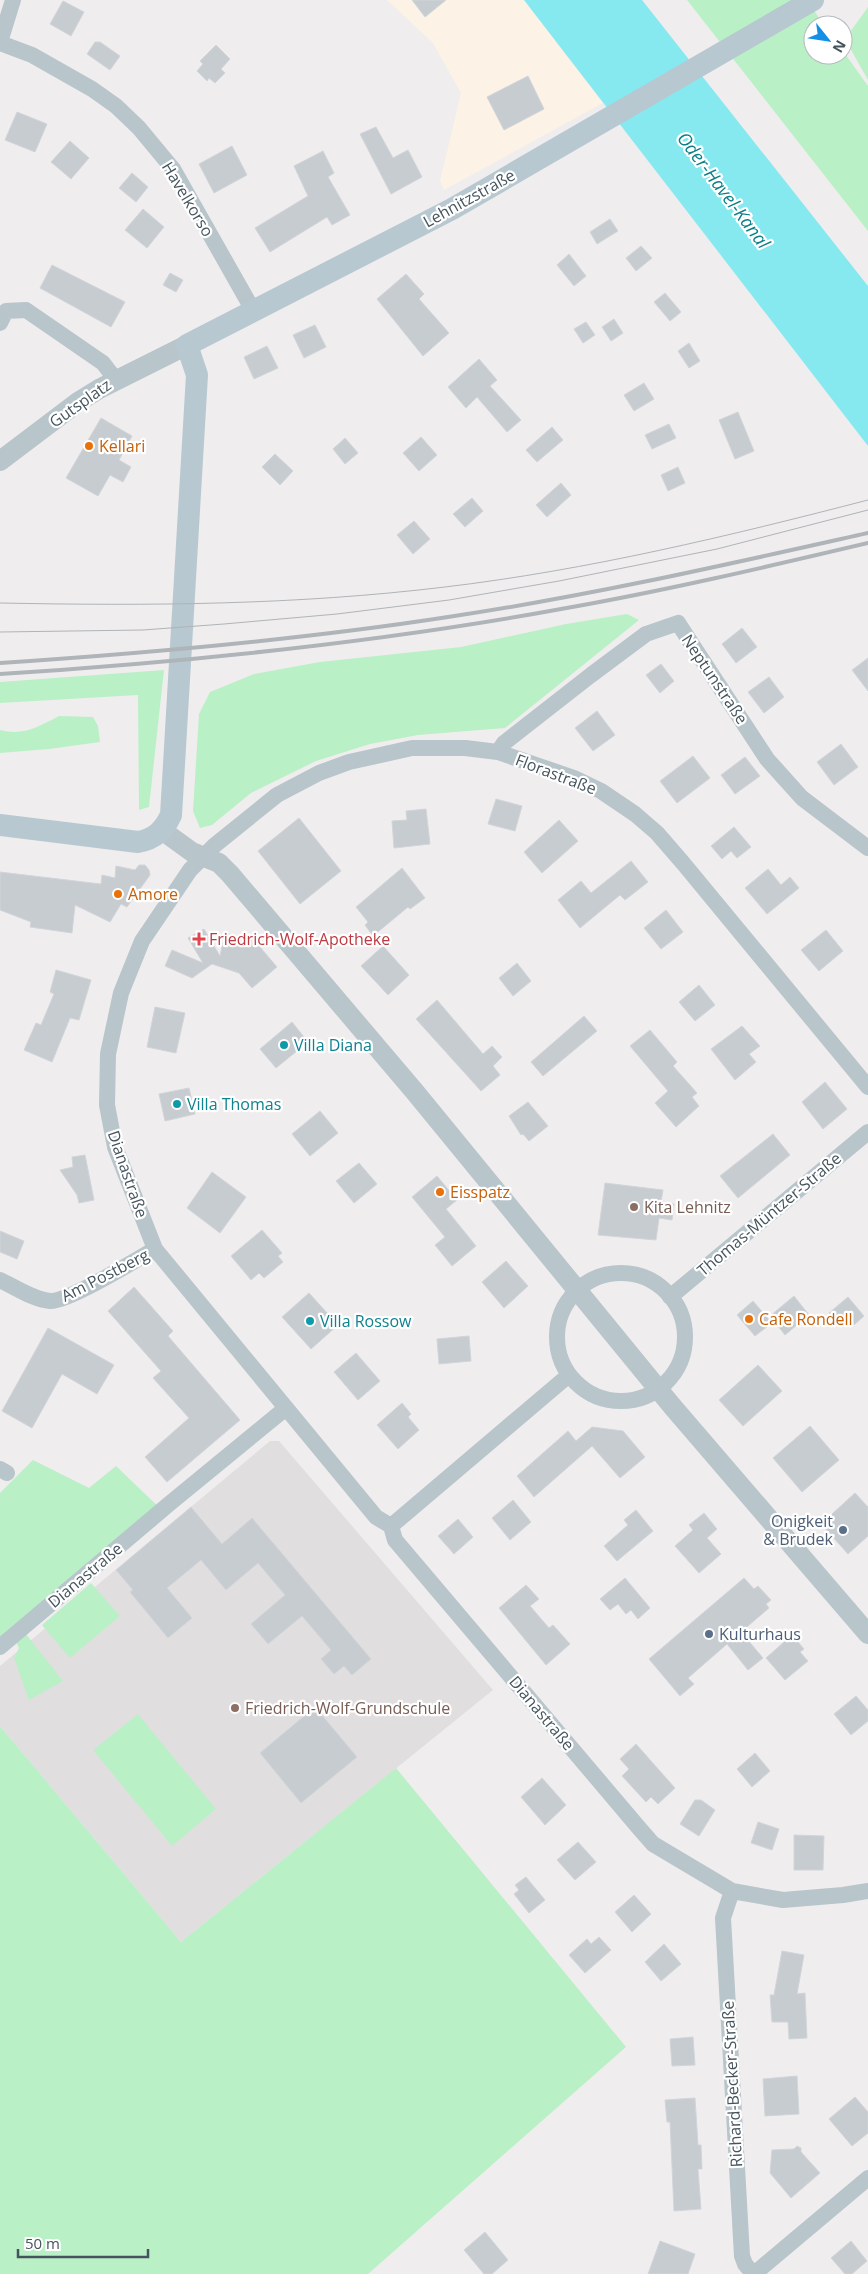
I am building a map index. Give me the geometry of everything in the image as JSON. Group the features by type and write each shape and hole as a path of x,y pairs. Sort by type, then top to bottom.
{"main road":[{"name":"Lehnitzstraße","path":"187,345 452,209 813,0"},
{"path":"0,825 138,842 149,840 163,830 171,815 198,374 187,345"}],"street":[{"path":"0,42 14,0"},
{"name":"Havelkorso","path":"0,42 32,55 84,84 116,106 139,128 173,169 254,312"},
{"name":"Gutsplatz","path":"0,323 6,311 26,310 103,363 116,380 78,402 0,462"},
{"name":"Lehnitzstraße","path":"116,380 187,345"},
{"name":"Neptunstraße","path":"498,752 504,743 646,634 678,623 767,759 802,798 868,848"},
{"name":"Florastraße","path":"203,856 253,812 277,795 319,774 350,762 412,748 465,748 498,752 574,778 601,791 642,820 683,863 868,1087"},
{"path":"163,830 192,852 219,863 230,874 416,1092 658,1389 868,1634"},
{"name":"Dianastraße","path":"203,856 190,870 142,941 121,993 108,1054 107,1105 116,1147 155,1249 376,1518 391,1526 395,1540 653,1844 732,1891 783,1900 868,1891"},
{"name":"Thomas-Müntzer-Straße","path":"670,1296 868,1132"},
{"name":"Am Postberg","path":"0,1280 51,1301 68,1297 155,1249"},
{"path":"625,1273 642,1277 658,1284 670,1296 682,1318 684,1342 678,1365 673,1375 658,1389 629,1401 612,1400 595,1396 581,1387 569,1375 561,1362 557,1347 557,1331 560,1316 567,1302 578,1290 592,1280 602,1276 625,1273"},
{"path":"391,1526 569,1375"},
{"name":"Dianastraße","path":"0,1647 286,1408"},
{"name":"Richard-Becker-Straße","path":"732,1891 723,1918 742,2256 745,2264 753,2274"},
{"path":"753,2274 868,2178"}],"shaded area":[{"path":"387,0 524,0 603,103 444,190 440,181 461,93 433,43"},
{"name":"Friedrich-Wolf-Grundschule","path":"270,1441 279,1441 493,1690 181,1942 0,1726 0,1666"}],"green space":[{"path":"687,0 807,0 817,15 803,15 803,65 853,65 868,86 868,231"},
{"path":"868,7 868,80 853,53 853,28"},
{"path":"627,614 639,620 505,728 418,735 370,744 316,761 251,793 212,825 200,828 193,811 199,714 210,692 254,674 320,662 461,647 566,624"},
{"path":"164,670 149,807 139,810 138,695 0,703 0,682"},
{"path":"59,716 93,717 98,726 100,742 0,753 0,730 8,732 23,731 37,727"},
{"path":"33,1460 89,1488 116,1466 167,1515 26,1634 63,1681 29,1700 14,1658 19,1648 16,1642 0,1655 0,1493"},
{"path":"91,1583 120,1616 70,1658 42,1625"},
{"path":"138,1714 216,1809 172,1846 93,1750"},
{"path":"0,1726 181,1942 396,1768 626,2047 368,2274 0,2274"}],"water":[{"name":"Oder-Havel-Kanal","path":"524,0 642,0 868,286 868,446"}],"building":[{"path":"412,0 446,0 425,17"},
{"path":"63,1 84,12 71,36 50,24"},
{"path":"95,42 100,42 120,56 110,70 87,54"},
{"path":"216,45 230,59 221,69 225,73 215,83 209,78 207,81 197,71 203,64 200,61"},
{"path":"528,76 544,109 504,130 487,97"},
{"path":"17,112 47,124 35,152 5,140"},
{"path":"376,127 393,158 408,150 422,177 391,194 360,134"},
{"path":"70,141 89,158 71,179 51,162"},
{"path":"232,146 247,175 214,193 199,164"},
{"path":"323,151 334,173 328,177 350,215 332,225 327,217 270,252 255,228 308,196 294,166"},
{"path":"132,173 148,187 136,202 119,188"},
{"path":"143,209 164,227 147,248 125,230"},
{"path":"610,219 618,231 597,244 590,232"},
{"path":"641,246 652,258 636,271 626,258"},
{"path":"569,254 586,276 574,286 557,265"},
{"path":"52,265 125,302 111,327 40,288"},
{"path":"170,273 183,280 176,292 163,285"},
{"path":"406,274 424,294 419,299 449,333 423,356 377,299"},
{"path":"665,293 681,312 670,321 654,302"},
{"path":"614,319 623,333 611,341 602,327"},
{"path":"586,322 595,335 583,343 574,329"},
{"path":"315,325 326,347 304,358 293,335"},
{"path":"689,343 700,361 689,368 678,351"},
{"path":"267,346 278,368 254,379 244,357"},
{"path":"479,359 497,380 490,386 521,420 507,432 477,397 466,408 448,387"},
{"path":"644,383 654,399 634,411 624,395"},
{"path":"738,412 754,451 735,459 719,420"},
{"path":"101,418 132,436 119,460 131,467 123,482 110,475 98,496 66,478"},
{"path":"669,424 676,438 652,449 645,435"},
{"path":"552,427 563,440 537,462 526,450"},
{"path":"421,437 437,455 419,471 403,453"},
{"path":"345,438 358,453 345,464 333,449"},
{"path":"275,454 293,471 280,485 262,467"},
{"path":"678,467 685,483 668,491 661,475"},
{"path":"561,483 571,495 547,517 536,505"},
{"path":"472,498 483,511 465,527 453,514"},
{"path":"414,521 430,539 413,554 397,535"},
{"path":"742,628 757,647 736,663 722,644"},
{"path":"868,658 868,691 852,670"},
{"path":"661,664 674,681 660,693 646,675"},
{"path":"769,677 784,697 764,713 748,692"},
{"path":"597,711 615,735 593,751 575,728"},
{"path":"841,744 858,767 834,785 817,762"},
{"path":"693,756 710,778 677,803 660,781"},
{"path":"745,757 760,776 735,794 721,775"},
{"path":"496,799 522,806 515,831 488,824"},
{"path":"426,809 430,844 394,848 392,821 407,820 406,811"},
{"path":"299,818 341,871 300,904 258,851"},
{"path":"559,820 578,841 542,873 524,852"},
{"path":"734,827 751,847 737,858 731,851 722,859 711,846"},
{"path":"631,861 648,882 625,900 620,895 580,928 558,900 581,881 591,893"},
{"path":"139,865 145,865 150,875 127,907 121,904 110,922 75,905 72,933 30,927 31,922 0,910 0,872 101,884 102,875 115,878 116,866 135,870"},
{"path":"402,868 425,898 410,909 408,907 373,936 365,925 368,922 356,907"},
{"path":"768,869 781,885 790,877 799,888 767,914 745,888"},
{"path":"666,910 683,932 661,949 644,928"},
{"path":"204,929 220,956 225,933 254,940 277,967 252,988 239,973 212,964 192,978 165,966 172,950 203,963 188,938"},
{"path":"826,930 843,951 819,971 801,950"},
{"path":"383,946 409,975 388,995 361,966"},
{"path":"517,963 531,981 513,996 499,978"},
{"path":"56,970 91,980 79,1020 70,1018 52,1062 24,1050 36,1023 41,1025 54,994 50,992"},
{"path":"699,985 715,1005 695,1021 679,1002"},
{"path":"437,1000 483,1054 492,1046 502,1057 493,1066 500,1075 481,1091 416,1019"},
{"path":"155,1007 185,1013 176,1053 147,1047"},
{"path":"584,1016 597,1031 543,1076 531,1062"},
{"name":"Villa Diana","path":"292,1022 308,1042 276,1068 260,1049"},
{"path":"742,1026 760,1046 749,1054 756,1062 735,1080 711,1049"},
{"path":"650,1030 677,1062 673,1066 697,1093 692,1097 699,1106 676,1127 655,1103 668,1091 630,1046"},
{"path":"825,1082 847,1109 823,1129 802,1102"},
{"name":"Villa Thomas","path":"189,1088 195,1114 165,1121 159,1094"},
{"path":"528,1102 548,1126 529,1141 523,1134 521,1135 509,1116"},
{"path":"320,1111 338,1133 310,1156 292,1134"},
{"path":"773,1134 790,1155 738,1198 720,1176"},
{"path":"85,1155 94,1200 79,1203 77,1195 60,1170 73,1167 72,1157"},
{"path":"359,1163 377,1184 354,1203 336,1181"},
{"path":"212,1172 246,1197 220,1233 187,1208"},
{"path":"437,1176 457,1200 446,1209 476,1246 452,1266 435,1245 445,1237 412,1197"},
{"path":"605,1183 663,1190 661,1202 674,1204 672,1220 659,1218 656,1240 598,1235"},
{"path":"262,1230 282,1253 278,1256 283,1262 264,1278 259,1273 251,1280 231,1256"},
{"path":"0,1231 24,1241 17,1259 0,1252"},
{"path":"506,1261 528,1286 504,1308 482,1282"},
{"path":"134,1287 173,1331 168,1336 240,1420 167,1482 145,1457 189,1418 153,1378 161,1371 108,1311"},
{"name":"Villa Rossow","path":"309,1293 338,1325 311,1349 282,1317"},
{"path":"794,1296 809,1315 785,1335 770,1316"},
{"path":"848,1297 864,1316 854,1325 848,1317 839,1325 829,1313"},
{"path":"753,1301 772,1323 755,1336 737,1315"},
{"path":"48,1328 114,1365 97,1394 62,1374 32,1428 2,1411"},
{"path":"469,1336 471,1361 439,1364 437,1339"},
{"path":"356,1353 380,1381 358,1400 334,1372"},
{"path":"758,1365 782,1391 743,1426 719,1400"},
{"path":"402,1403 411,1414 408,1417 419,1430 398,1449 377,1425"},
{"path":"810,1426 839,1460 802,1492 773,1458"},
{"path":"592,1427 623,1431 645,1457 620,1478 592,1446 534,1497 517,1476 568,1431 576,1441"},
{"path":"855,1493 868,1507 868,1536 848,1554 821,1524"},
{"path":"513,1500 531,1522 510,1540 492,1518"},
{"path":"191,1507 222,1544 252,1518 371,1659 352,1675 344,1666 334,1674 321,1659 331,1650 302,1616 268,1644 251,1624 285,1595 258,1563 226,1590 201,1560 167,1588 192,1618 168,1638 130,1592 133,1590 116,1570"},
{"path":"636,1510 653,1531 617,1561 604,1546 628,1525 624,1520"},
{"path":"704,1513 717,1529 707,1538 721,1554 699,1573 675,1546 693,1530 689,1525"},
{"path":"458,1519 473,1537 454,1554 438,1536"},
{"path":"625,1578 650,1608 638,1619 631,1610 626,1614 618,1604 610,1610 600,1599"},
{"name":"Kulturhaus","path":"744,1578 754,1589 758,1586 771,1600 766,1604 769,1608 741,1632 763,1658 748,1670 727,1644 688,1678 694,1684 680,1696 649,1659"},
{"path":"526,1585 539,1599 530,1606 549,1628 553,1625 570,1644 546,1665 499,1608"},
{"path":"792,1635 804,1649 800,1652 808,1661 785,1680 766,1658"},
{"path":"856,1696 868,1710 868,1721 851,1735 834,1714"},
{"path":"315,1707 357,1757 301,1803 260,1753"},
{"path":"636,1744 675,1788 658,1804 651,1797 646,1802 622,1776 629,1769 620,1759"},
{"path":"755,1753 770,1771 752,1787 737,1769"},
{"path":"542,1778 566,1805 545,1825 521,1797"},
{"path":"695,1800 701,1800 715,1810 699,1836 680,1824"},
{"path":"758,1822 779,1829 772,1850 751,1843"},
{"path":"794,1835 824,1836 823,1870 794,1870"},
{"path":"578,1842 596,1862 575,1880 557,1860"},
{"path":"526,1877 545,1900 529,1913 514,1894 519,1890 515,1885"},
{"path":"634,1895 651,1914 632,1932 615,1912"},
{"path":"599,1937 611,1950 585,1973 569,1955 587,1939 591,1944"},
{"path":"664,1944 681,1964 661,1981 645,1962"},
{"path":"782,1951 804,1955 797,1994 805,1993 807,2038 789,2039 788,2022 772,2022 770,1995 774,1995"},
{"path":"693,2037 695,2065 672,2066 670,2039"},
{"path":"797,2076 799,2114 765,2116 763,2079"},
{"path":"855,2097 868,2112 868,2133 852,2146 829,2119"},
{"path":"695,2098 698,2145 701,2145 702,2169 698,2169 701,2209 674,2211 670,2122 667,2122 665,2100"},
{"path":"797,2146 801,2148 801,2152 820,2173 791,2198 770,2173 772,2150 794,2149"},
{"path":"485,2232 508,2260 492,2274 484,2274 464,2250"},
{"path":"660,2241 695,2254 688,2274 648,2274"},
{"path":"851,2241 867,2261 852,2274 845,2274 831,2258"}],"tram line":[{"path":"0,603 223,603 334,598 445,587 499,580 658,551 868,500"},
{"path":"0,632 143,630 337,614 449,600 559,581 717,549 868,510"}],"railway":[{"path":"0,663 224,645 448,617 606,589 868,533"},
{"path":"0,674 141,664 282,650 422,632 638,594 868,543"}],"place":[{"name":"Kellari","path":"89,446"},
{"name":"Amore","path":"118,894"},
{"name":"Friedrich-Wolf-Apotheke","path":"199,939"},
{"name":"Villa Diana","path":"284,1045"},
{"name":"Villa Thomas","path":"177,1104"},
{"name":"Eisspatz","path":"440,1192"},
{"name":"Kita Lehnitz","path":"634,1207"},
{"name":"Cafe Rondell","path":"749,1319"},
{"name":"Villa Rossow","path":"310,1321"},
{"name":"Onigkeit & Brudek","path":"843,1530"},
{"name":"Kulturhaus","path":"709,1634"},
{"name":"Friedrich-Wolf-Grundschule","path":"235,1708"}]}
